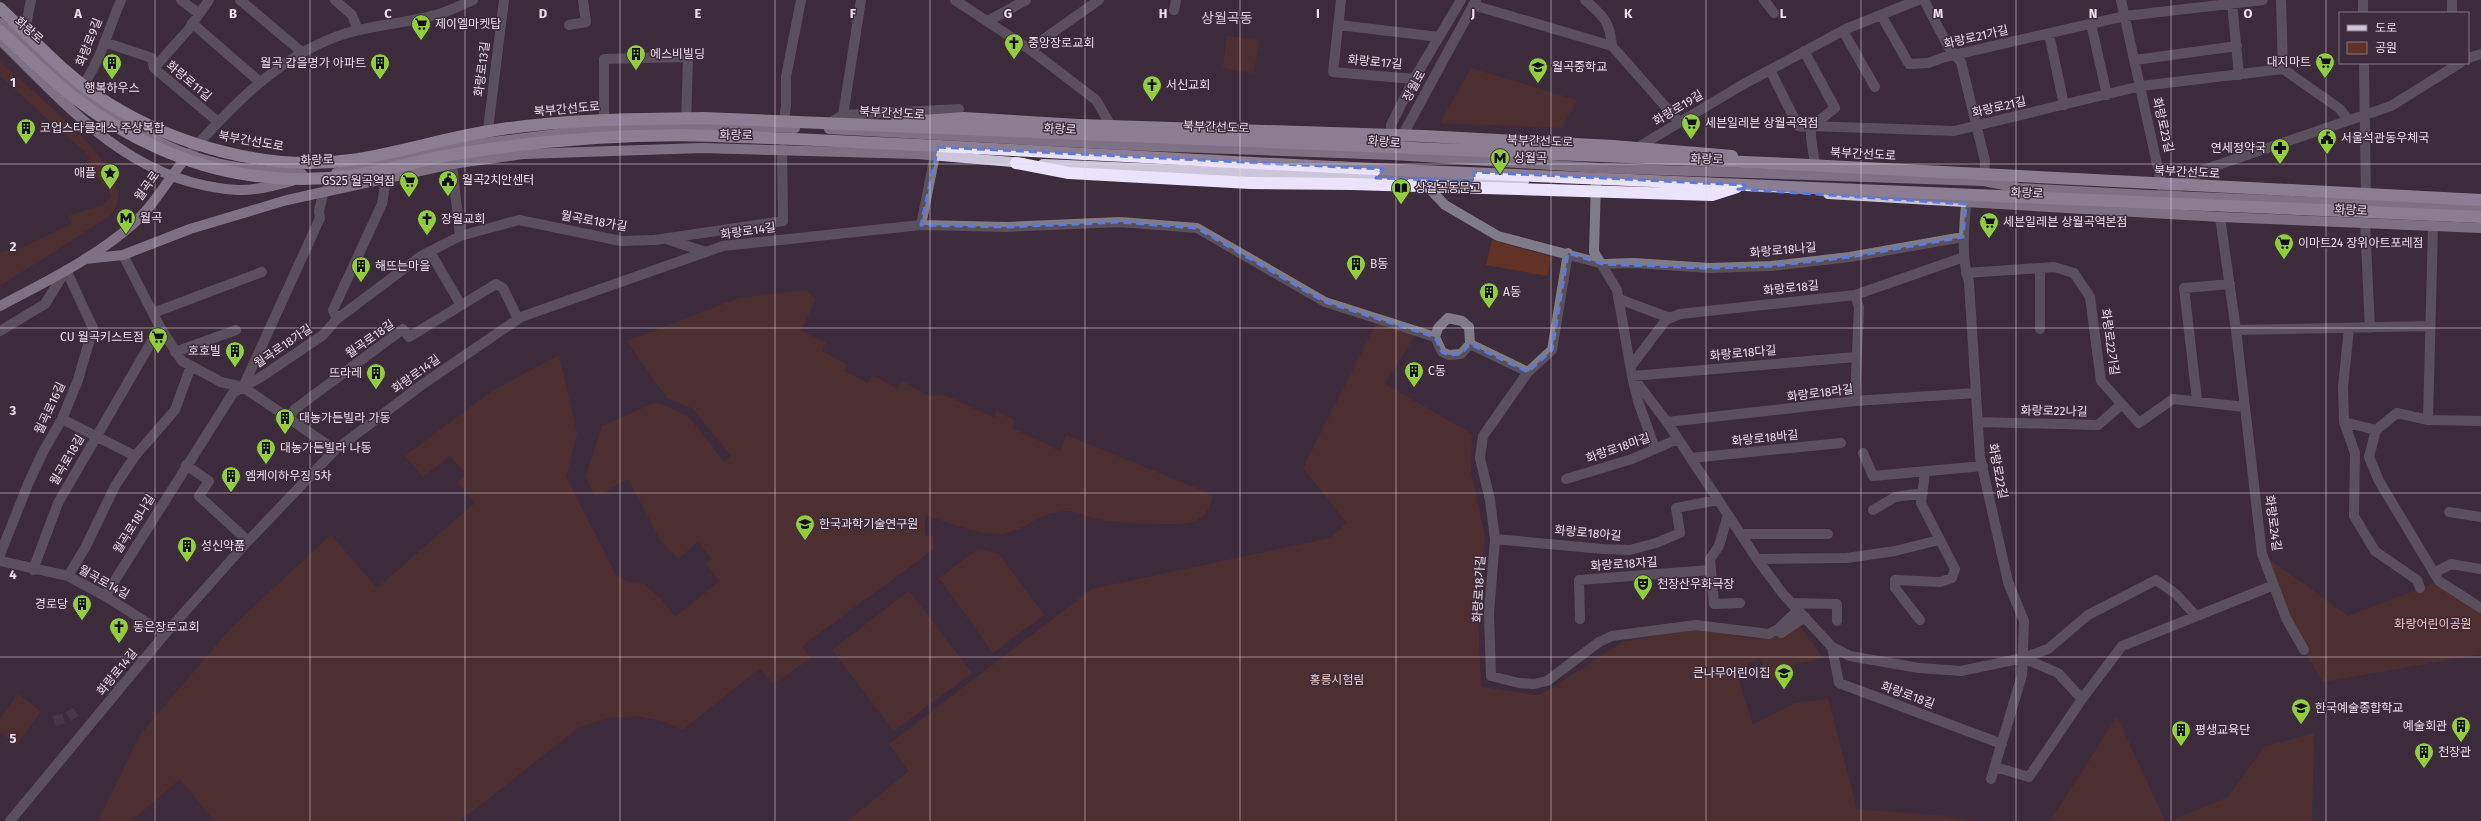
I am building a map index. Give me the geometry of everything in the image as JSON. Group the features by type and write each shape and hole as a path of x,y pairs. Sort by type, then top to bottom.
{"highway":[{"name":"북부간선도로","path":"0,8 89,90 136,119 199,145 281,161 315,163 353,160 476,133 578,120 704,118 1789,164 2481,200"},
{"path":"0,31 76,99 120,128 182,157 220,169 252,176 317,178 352,176 451,154 500,147 604,137 707,136 1746,185 2481,217"},
{"path":"839,130 920,120 964,118 1078,125 1417,136 1613,146 1708,152 1789,164"},
{"path":"1016,163 1069,173 1250,183 1352,184 1712,195 1746,185"}],"main road":[{"name":"화랑로","path":"0,23 78,91 102,109 126,123 189,154 217,163 316,175 459,146 487,142 604,128 686,125 783,127 1124,145 1393,155 1599,168 1984,181 2019,188 2164,196 2366,203 2481,209"},
{"path":"0,40 91,127 145,166 170,176 240,190 272,186 316,175"},
{"path":"935,155 943,142 964,136"},
{"path":"513,139 507,149 522,154"},
{"path":"459,146 474,153 463,162"},
{"name":"화랑로","path":"190,229 324,191 463,162 522,154 702,148 935,155 1016,163 1421,180 1596,181 1966,204 2366,224 2481,228"},
{"name":"월곡로","path":"0,306 86,259 132,225 156,199 170,176 189,154"},
{"name":"장월로","path":"1376,178 1393,155"},
{"path":"1474,161 1474,181"},
{"path":"2010,205 2010,196 2019,188"},
{"name":"월곡로","path":"86,259 123,255 190,229"}],"street":[{"path":"14,35 27,20 31,0"},
{"name":"화랑로9길","path":"78,91 88,78 121,0"},
{"path":"181,0 198,13"},
{"path":"154,68 192,23 209,0"},
{"path":"240,0 303,52"},
{"path":"335,0 352,15 358,30"},
{"path":"189,154 217,121 260,82 281,65 303,52 337,36 358,30 442,13 473,0"},
{"name":"화랑로13길","path":"487,142 504,0"},
{"path":"569,25 586,22 583,0"},
{"path":"783,127 786,106 786,77 801,0"},
{"path":"843,115 861,0"},
{"path":"988,21 1026,0"},
{"path":"1032,51 1038,43 1099,0"},
{"name":"화랑로17길","path":"1341,0 1334,72 1414,79"},
{"name":"화랑로17길","path":"1393,155 1391,125 1414,79 1461,0"},
{"path":"1585,0 1602,15 1611,29 1612,46 1679,122"},
{"path":"1764,0 1774,13"},
{"name":"화랑로19길","path":"1599,168 1644,144 1679,122 1804,51 1843,31 1881,15 1899,3 1918,0"},
{"path":"1924,0 1955,55 1961,62 1977,125 1984,161 1984,181"},
{"name":"화랑로23길","path":"2121,0 2142,86 2164,196"},
{"name":"화랑로21가길","path":"1881,15 1909,64 1928,63 1955,55 2125,16 2205,3 2232,3 2263,0"},
{"path":"2281,0 2283,70 2340,109 2348,120"},
{"path":"2363,0 2363,12"},
{"path":"2452,0 2452,12"},
{"path":"960,1 1032,51 1096,100 1102,114 1124,145"},
{"name":"장월로","path":"1393,155 1475,3 1612,46"},
{"path":"2232,3 2239,75"},
{"path":"192,23 260,82"},
{"path":"2091,24 2106,95"},
{"path":"1338,25 1439,37"},
{"path":"1843,31 1875,87"},
{"path":"2049,34 2064,105"},
{"name":"화랑로11길","path":"104,42 152,58 154,68 217,121"},
{"path":"2135,60 2237,46"},
{"path":"1770,70 1798,126 1805,128 1812,126 1835,108 1804,51"},
{"path":"2469,58 2481,54"},
{"path":"604,128 604,59 688,57 686,125"},
{"path":"2364,64 2366,203"},
{"path":"2164,196 2203,170 2392,106 2455,64"},
{"name":"화랑로21길","path":"1812,126 1954,131 2142,86 2283,70"},
{"path":"821,129 843,115 959,109"},
{"path":"1812,126 1811,138 1817,176"},
{"name":"월곡로18가길","path":"243,387 323,335 336,319 430,252 460,236 519,220 621,241 664,238 783,221 782,150"},
{"path":"921,225 935,155"},
{"path":"452,164 460,236"},
{"path":"336,319 332,310 382,204 386,178"},
{"path":"1421,180 1444,205 1498,236 1568,253 1603,264"},
{"path":"1596,181 1594,252 1603,264"},
{"path":"243,387 320,218 319,211 324,191"},
{"name":"화랑로22길","path":"1966,204 1963,237 1964,256 1966,273 1969,282 1980,456 2008,582 2024,621 2022,675 1991,779"},
{"name":"화랑로24길","path":"2220,217 2236,330 2262,554 2286,618 2304,650"},
{"name":"화랑로14길","path":"10,821 165,634 248,541 335,450 423,384 518,319 723,246 921,225 1007,227 1120,222 1197,228 1325,302 1435,337"},
{"path":"2366,224 2370,328"},
{"path":"2428,420 2433,226"},
{"name":"화랑로18나길","path":"1603,264 1634,263 1709,268 1770,266 1850,256 1963,237"},
{"path":"664,238 706,252"},
{"path":"430,252 461,305"},
{"name":"화랑로18가길","path":"1568,253 1552,350 1528,372 1483,436 1480,458 1490,500 1495,539 1489,613 1491,676 1519,683 1534,684 1547,681 1599,642 1612,636 1696,625 1769,634 1778,629 1798,610"},
{"path":"123,255 160,327 182,361 221,382 243,387 335,450"},
{"name":"화랑로18길","path":"1670,318 1680,314 1855,294 1964,256"},
{"name":"화랑로18길","path":"1603,264 1617,290 1638,401 1655,449"},
{"name":"화랑로22가길","path":"1966,273 2054,267 2074,273 2090,297 2101,381 2139,423 2173,399 2197,400 2245,407"},
{"path":"2040,268 2040,329"},
{"path":"0,331 45,304 66,270"},
{"name":"월곡로16길","path":"0,555 28,484 44,450 62,419 78,380 93,328 66,270"},
{"path":"153,313 262,272"},
{"name":"월곡로18길","path":"288,418 295,409 403,329 409,336 496,284 503,288 518,319"},
{"path":"2197,400 2184,288 2230,284"},
{"path":"1855,294 1859,307 1855,401"},
{"path":"1619,299 1670,318"},
{"path":"1448,318 1454,318 1462,321 1469,327 1470,344 1461,354 1449,355 1442,352 1435,337 1438,328 1448,318"},
{"path":"1632,371 1666,320 1670,318"},
{"path":"2236,330 2430,326"},
{"name":"월곡로18길","path":"33,570 58,503 160,327"},
{"path":"2349,328 2343,386 2344,422 2355,453 2354,516 2375,551 2417,580 2420,588"},
{"path":"175,352 236,330"},
{"path":"1470,344 1528,372"},
{"name":"화랑로18다길","path":"1632,371 1856,357"},
{"path":"68,576 85,548 115,486 135,456 175,410 191,366"},
{"name":"화랑로18길","path":"1632,371 1757,559 1798,610 1832,647 1850,656 1919,668 1961,670 2023,658"},
{"name":"월곡로18나길","path":"105,596 186,465 233,393 243,387"},
{"name":"화랑로18라길","path":"1667,422 1855,401 1976,393"},
{"name":"화랑로22나길","path":"1978,422 2098,425 2122,404"},
{"path":"2481,421 2428,420 2397,413 2376,430 2369,457 2379,481 2439,581 2481,608"},
{"path":"62,419 135,456"},
{"path":"2344,422 2376,430"},
{"name":"화랑로18마길","path":"1566,479 1632,459 1678,439"},
{"name":"화랑로18바길","path":"1691,458 1842,443"},
{"path":"1863,453 1873,476 1983,466"},
{"path":"186,465 209,481 199,496 248,541"},
{"path":"1920,620 1895,588 1895,580 1940,582 1952,578 1955,569 1939,540 1922,503 1925,472"},
{"path":"1873,510 1895,497 1923,493"},
{"name":"화랑로18아길","path":"1495,539 1630,550 1656,543 1680,533 1676,508 1718,500"},
{"path":"2449,512 2481,517"},
{"path":"1728,515 1719,546 1710,559 1714,604 1740,603"},
{"path":"1740,534 1828,534"},
{"path":"1757,559 1847,558 1895,551 1939,540"},
{"name":"월곡로14길","path":"0,561 33,570 68,576 105,596 165,634"},
{"path":"2434,573 2451,564 2481,568"},
{"name":"화랑로18자길","path":"1580,619 1579,580 1710,570"},
{"path":"2023,658 2048,649 2088,615 2156,580 2176,594 2195,615"},
{"path":"1995,767 2029,778 2082,699 2122,646 2195,615 2274,585"},
{"path":"1798,610 1837,604 1837,621"},
{"name":"화랑로18길","path":"1832,647 1839,683 2002,744"},
{"path":"2023,658 2058,673 2082,699"}],"highlighted area":[{"path":"938,147 1383,169 1376,178 1474,181 1474,172 1746,185 1738,189 1966,204 1963,237 1850,257 1771,266 1709,268 1603,264 1568,253 1552,350 1528,372 1470,344 1461,354 1449,355 1442,352 1435,337 1325,302 1197,228 1120,222 1007,227 921,225"}],"green space":[{"path":"1227,36 1259,40 1254,73 1223,68"},
{"path":"0,62 49,105 87,142 102,160 113,178 118,193 118,200 114,211 110,216 0,286 0,252 22,248 71,224 68,216 103,205 111,197 109,191 90,169 88,154 0,76"},
{"path":"1471,68 1577,100 1562,128 1440,123"},
{"path":"1492,240 1551,257 1547,276 1486,265"},
{"path":"806,290 816,299 801,330 826,343 822,351 846,364 844,371 868,383 872,375 898,389 902,381 929,396 945,395 994,418 997,411 1015,421 1012,428 1060,451 1066,435 1201,490 1213,497 1208,509 1201,518 1193,522 1174,524 1145,524 1096,519 1072,511 1058,512 1042,517 1016,530 998,534 977,532 925,515 925,535 934,536 934,549 802,646 811,658 773,684 760,668 682,730 667,722 636,716 607,718 578,728 460,821 214,821 180,779 131,821 98,821 140,735 231,628 331,535 377,588 475,503 458,482 466,474 450,456 423,477 405,456 492,391 559,355 577,433 566,477 616,575 628,582 644,584 662,600 675,617 720,581 706,564 712,559 698,542 678,559 661,541 628,479 595,497 586,476 602,426 656,402 688,416 724,462 731,456 693,409 667,398 627,341 739,298"},
{"name":"홍릉시험림","path":"1378,320 1417,332 1385,384 1472,434 1471,472 1485,536 1478,610 1481,687 1536,695 1544,693 1623,642 1696,629 1757,639 1791,630 1799,624 1823,658 1782,667 1784,676 1771,681 1760,657 1736,672 1753,725 1795,703 1828,699 1857,809 1946,816 1975,821 848,821 909,771 889,744 1092,589 1330,538 1347,523 1303,468"},
{"path":"978,549 999,554 1044,615 993,653 939,578"},
{"name":"화랑어린이공원","path":"2262,554 2348,616 2439,581 2481,608 2481,654 2323,682 2304,650"},
{"path":"909,591 972,673 894,731 832,650"},
{"path":"18,694 41,711 17,745 0,732 0,718"},
{"path":"2117,717 2165,821 2050,821"},
{"path":"2314,733 2312,821 2170,821 2228,797 2264,747"}],"tunnel":[{"path":"54,721 66,718 76,712"}],"place":[{"name":"제이엘마켓탑","path":"421,41"},
{"name":"중앙장로교회","path":"1014,60"},
{"name":"에스비빌딩","path":"636,71"},
{"name":"대지마트","path":"2325,79"},
{"name":"행복하우스","path":"112,80"},
{"name":"월곡 갑을명가 아파트","path":"380,80"},
{"name":"월곡중학교","path":"1538,84"},
{"name":"서신교회","path":"1152,102"},
{"name":"세븐일레븐 상월곡역점","path":"1691,140"},
{"name":"코업스타클래스 주상복합","path":"26,145"},
{"name":"서울석관동우체국","path":"2327,155"},
{"name":"연세정약국","path":"2280,165"},
{"name":"상월곡","path":"1500,175"},
{"name":"애플","path":"110,190"},
{"name":"월곡2치안센터","path":"448,197"},
{"name":"GS25 월곡역점","path":"409,198"},
{"name":"상월곡동문고","path":"1401,205"},
{"name":"월곡","path":"126,235"},
{"name":"장월교회","path":"427,236"},
{"name":"세븐일레븐 상월곡역본점","path":"1989,239"},
{"name":"이마트24 장위아트포레점","path":"2284,260"},
{"name":"B동","path":"1356,281"},
{"name":"해뜨는마을","path":"361,283"},
{"name":"A동","path":"1489,309"},
{"name":"CU 월곡키스트점","path":"158,354"},
{"name":"호호빌","path":"235,368"},
{"name":"C동","path":"1414,388"},
{"name":"뜨라레","path":"376,390"},
{"name":"대농가든빌라 가동","path":"285,435"},
{"name":"대농가든빌라 나동","path":"266,465"},
{"name":"엠케이하우징 5차","path":"231,493"},
{"name":"한국과학기술연구원","path":"805,541"},
{"name":"성신약품","path":"187,563"},
{"name":"천장산우화극장","path":"1643,601"},
{"name":"경로당","path":"82,621"},
{"name":"동은장로교회","path":"119,644"},
{"name":"큰나무어린이집","path":"1784,690"},
{"name":"한국예술종합학교","path":"2301,725"},
{"name":"예술회관","path":"2461,743"},
{"name":"평생교육단","path":"2181,747"},
{"name":"천장관","path":"2424,769"}],"district":[{"name":"상월곡동","path":"1227,18"}]}
